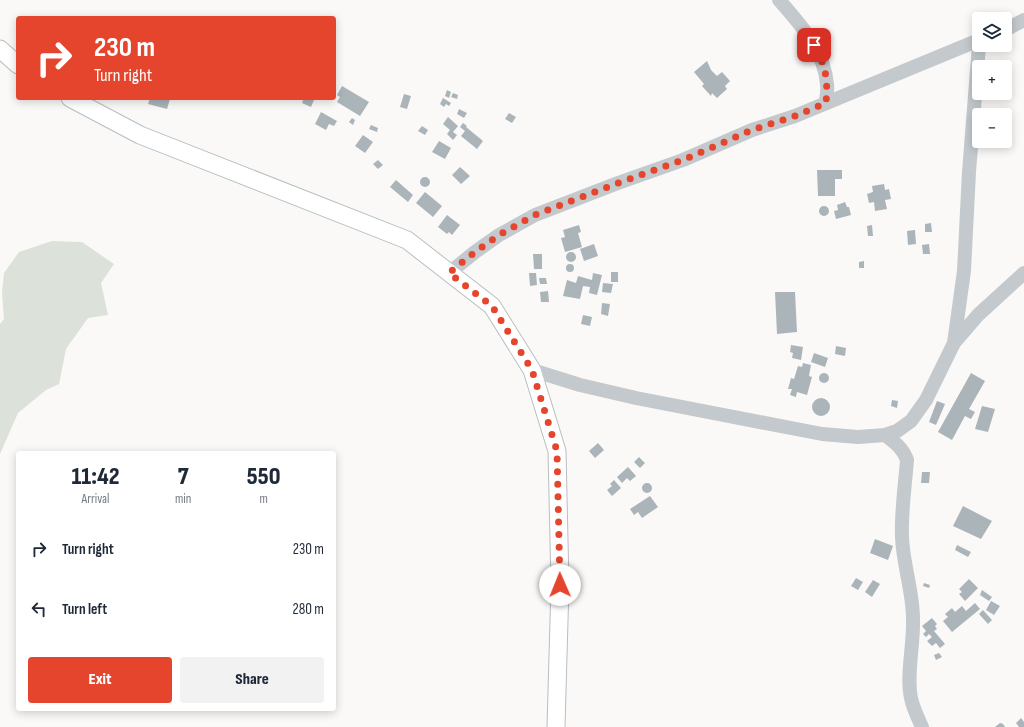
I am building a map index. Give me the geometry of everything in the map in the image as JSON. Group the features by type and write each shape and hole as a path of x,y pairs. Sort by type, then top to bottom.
{"main road":[{"path":"0,49 16,63"},
{"path":"74,100 140,136 407,240 492,306 532,370 557,451 560,585 556,727"}],"street":[{"path":"779,0 808,35 820,56 828,86 826,103"},
{"path":"1012,26 1024,20"},
{"path":"449,273 499,235 535,215 683,160 752,130 795,116 972,43"},
{"path":"954,343 964,271 969,172 978,52"},
{"path":"532,370 580,385 636,398 822,434 858,437 885,435 897,431 911,421 926,400 954,343 978,315 1024,273"},
{"path":"885,435 901,448 905,453 906,460 902,537 912,604 913,638 910,674 911,698 922,727"}],"shaded area":[{"path":"52,241 82,242 114,264 101,283 108,315 88,318 66,349 59,384 46,390 18,413 0,454 0,324 4,319 2,293 4,273 19,252"}],"building":[{"path":"707,61 711,70 717,76 722,72 730,81 725,86 727,89 717,98 712,93 711,96 702,86 704,84 694,72"},
{"path":"342,86 369,102 360,116 337,102 340,97 337,95"},
{"path":"447,90 451,92 449,98 445,96"},
{"path":"453,93 458,95 457,99 451,97"},
{"path":"404,94 411,96 407,109 400,107"},
{"path":"443,98 451,103 449,106 446,104 444,107 440,104"},
{"path":"149,100 170,100 167,109 148,104"},
{"path":"303,100 314,100 311,107 302,103"},
{"path":"459,109 467,113 464,118 457,114"},
{"path":"321,112 337,121 334,126 329,124 326,130 315,124"},
{"path":"509,113 516,117 512,123 505,119"},
{"path":"448,117 458,126 453,132 457,135 453,140 447,134 450,130 443,124"},
{"path":"352,118 355,120 353,125 349,122"},
{"path":"463,123 483,141 477,149 461,136 465,131 460,127"},
{"path":"371,125 378,128 377,132 369,129"},
{"path":"422,126 428,130 425,135 418,131"},
{"path":"363,135 373,142 365,153 355,146"},
{"path":"439,141 451,148 445,159 432,152"},
{"path":"378,160 383,165 378,169 373,164"},
{"path":"460,167 470,176 461,184 452,175"},
{"path":"817,170 842,170 842,179 835,179 835,196 818,196"},
{"path":"423,177 427,177 429,178 429,186 423,187 420,184 420,180"},
{"path":"396,180 413,195 408,202 390,187"},
{"path":"884,184 885,190 889,189 891,199 885,200 887,209 875,211 874,202 869,203 867,194 873,192 872,186"},
{"path":"425,192 442,206 433,217 416,203"},
{"path":"845,202 847,207 849,207 851,215 836,219 834,211 838,210 837,205"},
{"path":"822,206 826,206 828,207 828,215 822,216 819,213 819,209"},
{"path":"447,215 460,225 452,235 449,232 447,234 438,227"},
{"path":"931,223 932,232 925,232 925,224"},
{"path":"579,225 581,232 578,233 582,247 565,252 561,238 565,237 563,230"},
{"path":"872,225 873,236 868,236 867,226"},
{"path":"915,230 916,244 908,245 907,231"},
{"path":"594,244 598,256 584,261 580,249"},
{"path":"929,244 930,254 923,254 922,245"},
{"path":"569,252 573,252 575,253 575,261 569,262 566,259 566,255"},
{"path":"533,254 542,254 542,269 534,269"},
{"path":"864,261 864,268 859,268 859,262"},
{"path":"570,264 573,265 573,271 570,272 567,271 566,268 567,265"},
{"path":"611,272 618,272 618,282 611,282"},
{"path":"529,273 536,273 537,285 530,286"},
{"path":"593,273 602,275 597,295 589,293 590,287 583,286 580,299 563,296 567,280 576,283 578,276 592,280"},
{"path":"539,278 546,278 547,284 540,284"},
{"path":"603,283 613,284 611,293 602,292"},
{"path":"548,291 549,302 541,302 540,292"},
{"path":"775,292 795,292 797,332 777,334"},
{"path":"602,303 610,304 608,316 601,314"},
{"path":"583,315 592,317 590,326 581,324"},
{"path":"791,345 803,347 801,360 792,358 793,353 790,352"},
{"path":"836,346 846,348 845,356 835,354"},
{"path":"814,353 828,358 825,367 811,362"},
{"path":"803,363 811,365 809,376 812,377 807,395 797,392 796,397 790,395 792,389 788,389 791,378 794,379 798,366 802,367"},
{"path":"822,373 826,373 828,374 828,382 822,383 819,380 819,376"},
{"path":"971,373 985,381 969,409 975,412 971,419 965,416 952,440 938,432"},
{"path":"817,398 825,398 830,403 828,414 825,416 817,416 812,411 812,403"},
{"path":"892,400 898,401 897,408 891,406"},
{"path":"937,401 945,404 936,425 929,422"},
{"path":"982,406 995,409 988,432 975,429"},
{"path":"598,443 604,450 595,458 589,451"},
{"path":"639,457 645,463 640,468 634,462"},
{"path":"628,467 636,476 630,481 627,478 622,483 617,477"},
{"path":"922,472 930,472 929,483 921,483"},
{"path":"614,480 621,488 612,496 607,490 612,486 610,484"},
{"path":"645,483 649,483 651,484 651,492 645,493 642,490 642,486"},
{"path":"650,496 658,507 642,518 638,512 634,515 630,509"},
{"path":"963,506 992,521 981,539 953,526"},
{"path":"875,539 893,546 888,560 870,553"},
{"path":"957,545 971,552 968,557 955,550"},
{"path":"856,578 863,582 858,590 851,586"},
{"path":"969,579 978,588 965,601 959,594 962,592 959,589"},
{"path":"873,580 880,584 872,597 865,592"},
{"path":"924,583 930,585 929,588 923,586"},
{"path":"982,590 992,597 989,601 980,595"},
{"path":"991,601 1000,606 994,615 986,610"},
{"path":"975,603 980,609 952,632 943,621 948,617 945,614 952,608 955,612 962,606 966,611"},
{"path":"983,610 992,620 988,624 979,614"},
{"path":"932,618 937,624 935,626 937,629 934,631 945,644 940,648 936,643 932,646 927,641 932,637 929,634 926,637 923,634 926,631 922,626"},
{"path":"939,653 942,657 936,660 934,655"},
{"path":"1021,718 1024,722 1024,727 1019,727 1016,723"},
{"path":"1000,723 1005,727 995,727"}],"route":[{"path":"560,585 557,451 532,370 492,306 449,273 499,235 535,215 683,160 752,130 795,116 826,103 828,86 820,56 814,45"}]}
